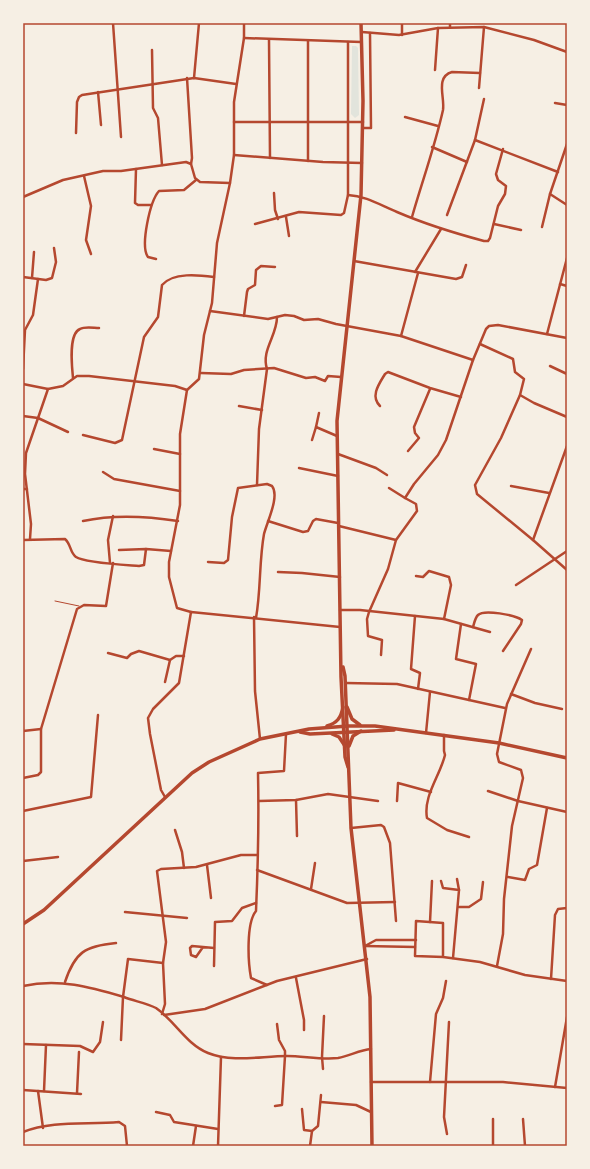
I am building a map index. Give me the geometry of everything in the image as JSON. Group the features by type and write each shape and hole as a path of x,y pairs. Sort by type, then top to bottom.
{"main road":[{"path":"361,23 363,122 361,196 341,377 337,436 342,664 351,828 359,904 367,959 370,997 372,1146"},
{"path":"322,728 336,722 345,707 346,683 342,664"},
{"path":"345,707 354,722 364,726"},
{"path":"23,924 44,910 165,797 200,767 246,744 260,739 322,728 364,726 499,742 567,758"},
{"path":"299,732 310,734 364,730 399,730"},
{"path":"347,746 353,736 364,730"},
{"path":"322,733 336,735 347,746"}],"street":[{"path":"113,23 121,137"},
{"path":"194,78 200,23"},
{"path":"244,23 244,38 236,84 234,155 218,243 210,311 204,340 201,373 195,384 187,390 180,434 180,491 178,521 169,562 169,577 177,608 191,612 341,627"},
{"path":"402,23 402,34"},
{"path":"362,32 402,34 438,28 484,27 534,40 567,52"},
{"path":"479,88 484,27"},
{"path":"435,70 438,28"},
{"path":"363,128 371,128 370,33"},
{"path":"244,38 362,42"},
{"path":"269,40 270,158"},
{"path":"308,41 308,161"},
{"path":"255,224 286,217 299,212 343,214 348,195 348,42"},
{"path":"152,50 153,110 158,118 162,165"},
{"path":"412,217 443,110 442,85 445,75 452,72 480,74"},
{"path":"187,78 192,158 191,164 196,180 202,183 230,183"},
{"path":"76,134 79,97 98,92 187,78 236,84"},
{"path":"98,92 101,125"},
{"path":"447,215 468,162 475,140 484,99"},
{"path":"555,103 567,105"},
{"path":"405,117 438,126"},
{"path":"234,122 363,122"},
{"path":"475,140 503,149 558,172"},
{"path":"542,227 550,194 567,144"},
{"path":"432,147 468,162"},
{"path":"348,195 361,196 442,229 486,241 490,238 498,206 506,189 506,186 498,180 496,174 503,149"},
{"path":"234,155 308,161 362,163"},
{"path":"23,197 63,180 84,176 103,170 136,169 186,162 191,164"},
{"path":"136,169 135,203 138,205 151,205"},
{"path":"84,176 91,206 86,240 91,254"},
{"path":"156,259 149,258 146,254 146,238 151,205 159,191 184,190 196,180"},
{"path":"274,193 275,210 278,219"},
{"path":"550,194 567,205"},
{"path":"286,217 289,236"},
{"path":"494,224 521,230"},
{"path":"401,336 416,273 442,229"},
{"path":"23,277 46,280 52,278 56,262 54,248"},
{"path":"32,278 34,252"},
{"path":"547,334 567,258"},
{"path":"354,261 416,273 458,279 463,274 466,265"},
{"path":"244,316 247,292 248,289 255,285 256,270 261,266 275,267"},
{"path":"83,435 114,443 122,440 136,381 144,337 158,317 162,285 168,281 190,274 214,277"},
{"path":"23,369 26,330 33,315 38,279"},
{"path":"560,284 567,286"},
{"path":"210,311 268,319 285,315 294,316 304,320 318,319 347,327 401,336 473,360"},
{"path":"257,485 262,410 267,368 265,354 275,331 277,317"},
{"path":"406,498 438,455 446,440 473,360 486,329 494,325 567,338"},
{"path":"73,378 72,346 76,332 83,328 99,328"},
{"path":"480,344 513,359 515,372 524,379 520,395 501,438 480,474 475,485 475,490 477,494 556,559 567,570"},
{"path":"550,366 567,374"},
{"path":"201,373 231,374 244,370 274,368 306,378 315,377 325,381 328,376 341,377"},
{"path":"380,406 375,400 376,392 385,374 388,372 430,388 461,397"},
{"path":"23,384 48,389 63,386 73,378 89,376 175,386 187,390"},
{"path":"408,451 419,438 414,428 430,388"},
{"path":"30,539 25,474 26,453 48,389"},
{"path":"520,395 534,403 567,417"},
{"path":"238,406 262,410"},
{"path":"312,440 319,413"},
{"path":"23,416 38,418 68,432"},
{"path":"316,427 337,436"},
{"path":"533,540 567,446"},
{"path":"154,448 180,454"},
{"path":"338,454 376,468 387,475"},
{"path":"299,468 338,476"},
{"path":"103,472 114,480 180,491"},
{"path":"208,562 224,563 228,560 236,492 242,487 248,488 268,484 274,489 273,501 264,534 260,600 255,618 255,691 260,739"},
{"path":"511,486 549,494"},
{"path":"381,655 382,640 368,636 367,619 388,569 396,540 418,507 416,504 389,488"},
{"path":"82,521 113,516 134,516 178,521"},
{"path":"23,778 38,775 41,772 41,729 74,617 80,606 106,606 112,563 108,540 113,516"},
{"path":"268,521 303,532 308,531 316,519 396,540"},
{"path":"23,540 65,539 77,558 82,560 112,563 144,565 146,549"},
{"path":"119,550 146,549 171,552"},
{"path":"516,585 567,551"},
{"path":"416,576 423,576 429,571 449,577 451,585 444,619"},
{"path":"278,572 302,572 340,577"},
{"path":"340,610 360,610 444,619 490,632"},
{"path":"165,797 161,790 148,718 152,709 179,683 191,612"},
{"path":"473,627 476,617 479,614 484,613 512,615 522,620 521,624 503,651"},
{"path":"415,616 412,669 420,673 418,689"},
{"path":"461,624 456,659 476,664 469,700"},
{"path":"497,966 503,934 504,899 508,877 512,826 518,801 522,773 518,768 499,762 497,754 505,708 531,649"},
{"path":"108,653 127,658 131,654 139,651 170,660"},
{"path":"165,682 170,660 176,656 184,656"},
{"path":"346,683 386,683 505,708"},
{"path":"426,733 430,692"},
{"path":"511,694 535,703 562,709"},
{"path":"23,811 91,797 98,715"},
{"path":"23,731 41,729"},
{"path":"267,985 250,977 250,930 252,915 256,911 259,800 258,772 284,771 286,734"},
{"path":"444,736 444,760 431,792 426,813 429,821 457,834 469,837"},
{"path":"396,801 398,783 431,792"},
{"path":"488,792 518,801 567,812"},
{"path":"259,800 296,800 328,794 378,801"},
{"path":"296,800 296,836"},
{"path":"508,877 525,880 529,869 537,865 547,808"},
{"path":"351,828 380,825 384,827 390,843 396,921"},
{"path":"175,830 184,868"},
{"path":"163,1014 165,1004 163,963 166,942 157,872 161,869 207,865 241,855 257,855"},
{"path":"23,861 58,857"},
{"path":"311,889 315,863"},
{"path":"207,865 210,898"},
{"path":"257,870 346,902 359,904 395,902"},
{"path":"453,958 459,907 459,890 457,879"},
{"path":"430,922 432,881"},
{"path":"441,881 443,888 459,890"},
{"path":"459,907 469,907 481,899 483,882"},
{"path":"214,966 215,922 232,921 242,908 256,903"},
{"path":"551,979 555,915 558,909 567,908"},
{"path":"125,912 187,918"},
{"path":"443,957 444,924 440,922 416,921 416,956 453,958 497,966 524,975 567,981"},
{"path":"365,946 376,940 416,940"},
{"path":"65,982 73,962 80,953 89,948 116,943"},
{"path":"203,947 196,957 191,955 190,948 192,946 203,947 214,948"},
{"path":"365,946 416,947"},
{"path":"121,1040 123,997 128,959 163,963"},
{"path":"163,1014 205,1009 267,985 367,959"},
{"path":"296,978 303,1013 304,1030"},
{"path":"430,1082 436,1014 443,998 446,981"},
{"path":"23,986 51,982 65,982 96,989 148,1005 163,1014 195,1046 208,1053 221,1057 243,1058 285,1056 340,1058 360,1050 370,1049"},
{"path":"323,1069 322,1057 324,1016"},
{"path":"555,1087 567,1017"},
{"path":"23,1044 80,1046 95,1052 100,1042 103,1022"},
{"path":"446,1134 444,1117 449,1022"},
{"path":"275,1106 282,1105 285,1056 279,1040 277,1024"},
{"path":"44,1091 46,1045"},
{"path":"77,1093 79,1052"},
{"path":"218,1146 221,1057"},
{"path":"371,1082 503,1082 567,1088"},
{"path":"23,1090 81,1094"},
{"path":"38,1090 44,1128"},
{"path":"310,1146 312,1131 318,1126 321,1095"},
{"path":"320,1102 356,1105 371,1112"},
{"path":"302,1109 304,1130 312,1131"},
{"path":"156,1112 170,1115 174,1122 218,1129"},
{"path":"493,1119 493,1146"},
{"path":"523,1119 525,1146"},
{"path":"23,1132 75,1124 106,1124 119,1122 125,1126 127,1146"},
{"path":"193,1146 196,1126"}],"lane":[{"path":"54,601 80,606"}],"shaded area":[{"path":"352,46 356,46 358,48 359,115 355,118 351,114"}]}
